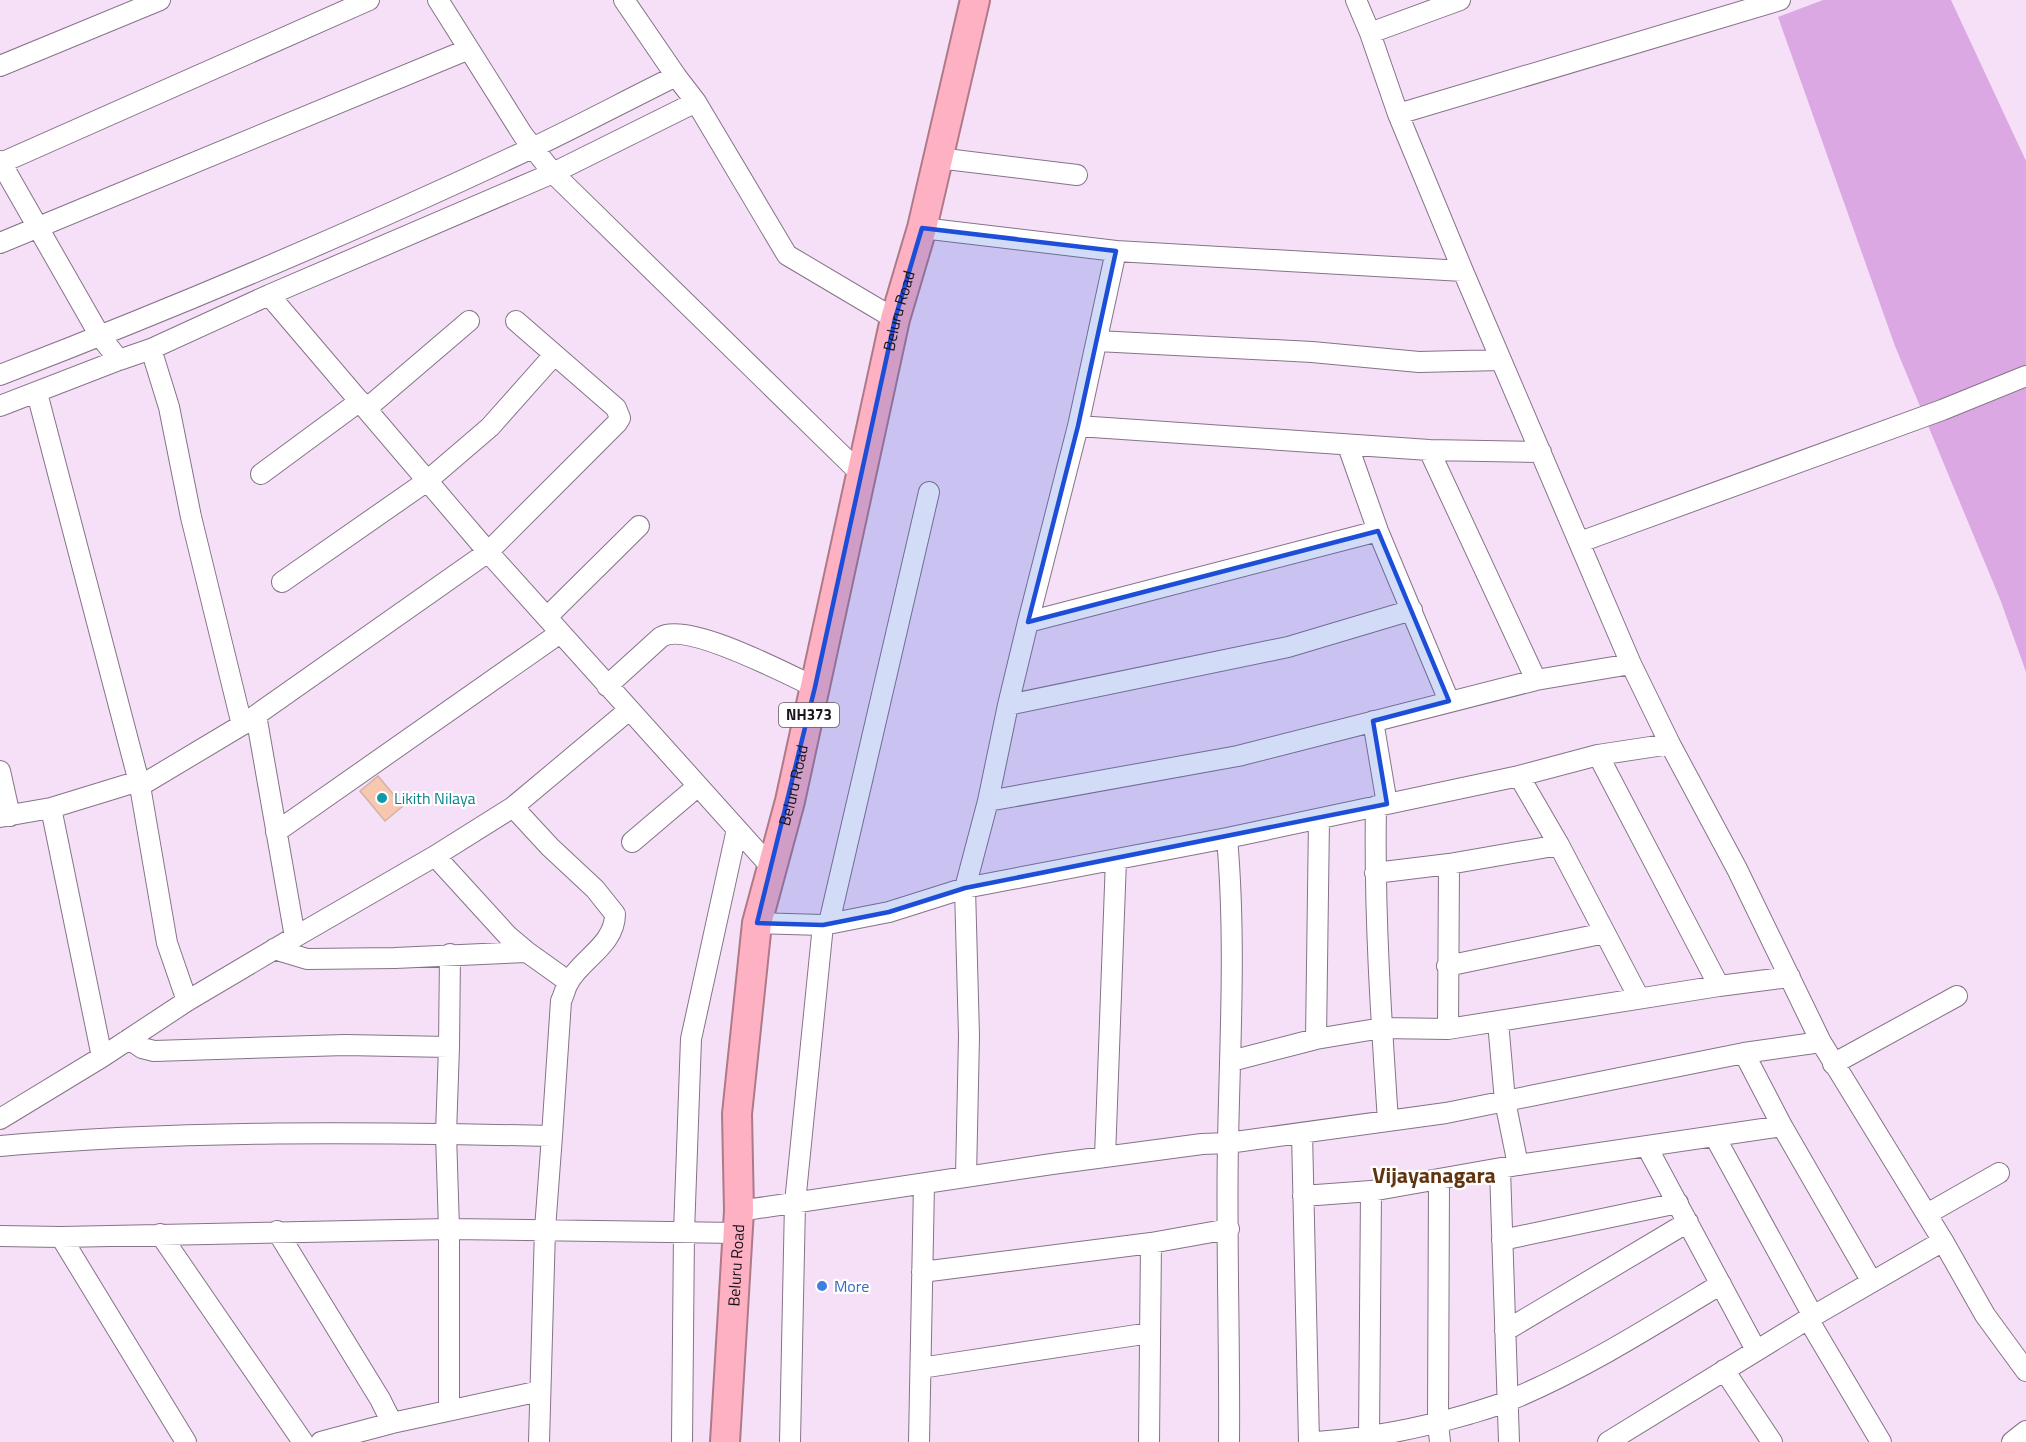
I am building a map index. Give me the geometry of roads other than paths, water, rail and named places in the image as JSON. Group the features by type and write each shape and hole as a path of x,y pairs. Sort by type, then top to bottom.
{"highway":[{"name":"Beluru Road","path":"725,1442 738,1222 737,1114 757,923 790,801 895,319 922,228 975,0"}],"street":[{"path":"0,66 160,0"},
{"path":"119,360 100,336 1,162 369,0"},
{"path":"438,0 532,148 553,173 861,474"},
{"path":"624,0 696,102 787,255 895,319"},
{"path":"1356,0 1398,114 1463,271 1631,664 1670,744 1737,869 1833,1064 1943,1240 1984,1315 2022,1359"},
{"path":"1370,33 1460,0"},
{"path":"1398,114 1780,0"},
{"path":"0,243 469,49"},
{"path":"0,375 100,336 385,216 532,148 676,76"},
{"path":"0,406 151,349 268,295 553,173 696,102"},
{"path":"938,158 1077,175"},
{"path":"922,228 1116,251 1463,271"},
{"path":"966,1177 969,1036 965,888 988,801 1028,622 1078,426 1116,251"},
{"path":"268,295 488,552 772,868"},
{"path":"261,474 363,405 469,321"},
{"path":"0,771 5,817 51,808 140,783 249,720 488,552 620,418 616,408 516,321"},
{"path":"1097,341 1312,352 1419,362 1501,360"},
{"path":"151,349 169,407 191,517 249,720 276,832 295,937"},
{"path":"282,582 427,481 490,427 554,355"},
{"path":"1580,542 1942,410 2026,376"},
{"path":"37,393 140,783 167,943 187,1001"},
{"path":"1078,426 1348,446 1541,452"},
{"path":"1348,446 1378,531 1449,701"},
{"path":"1428,450 1536,680"},
{"path":"790,1442 795,1203 826,924 929,492"},
{"path":"547,617 639,526"},
{"path":"1028,622 1378,531"},
{"path":"1008,705 1288,647 1412,610"},
{"path":"276,832 560,633"},
{"path":"607,686 661,637 676,633 720,643 815,687"},
{"path":"988,801 1238,756 1536,680 1631,664"},
{"path":"0,1119 102,1057 187,1001 435,856 513,807 628,710"},
{"path":"1373,721 1381,805 1375,873 1388,1121"},
{"path":"757,923 826,924 889,912 965,888 1319,819 1519,776 1598,755 1670,744"},
{"path":"1598,755 1719,986"},
{"path":"1519,776 1559,845 1639,998"},
{"path":"632,842 698,786"},
{"path":"513,807 550,847 595,889 615,914 615,922 602,945 569,982 561,1001 545,1229 539,1442"},
{"path":"51,808 102,1057"},
{"path":"1316,1040 1319,819"},
{"path":"682,1442 684,1232 691,1039 737,829"},
{"path":"1227,838 1231,878 1232,1061 1228,1143 1229,1442"},
{"path":"1375,873 1449,864 1559,845"},
{"path":"435,856 508,936 569,982"},
{"path":"1105,1157 1116,859"},
{"path":"1448,1029 1449,864"},
{"path":"1447,966 1605,933"},
{"path":"274,949 307,959 527,952"},
{"path":"449,1410 449,1229 446,1134 450,954"},
{"path":"1232,1061 1316,1040 1382,1028 1448,1029 1639,998 1790,977"},
{"path":"1833,1064 1956,996"},
{"path":"1498,1022 1509,1167 1502,1240 1509,1442"},
{"path":"129,1039 142,1048 154,1051 345,1045 449,1047"},
{"path":"0,1236 61,1237 449,1229 684,1232 738,1222 795,1203 1105,1157 1202,1144 1228,1143 1446,1113 1744,1053 1821,1042"},
{"path":"1744,1053 1782,1126 1872,1282"},
{"path":"1303,1196 1371,1191 1509,1167 1782,1126"},
{"path":"0,1146 91,1138 349,1133 552,1136"},
{"path":"1302,1133 1309,1442"},
{"path":"1715,1137 1810,1318 1881,1442"},
{"path":"1647,1147 1756,1350"},
{"path":"1927,1214 1999,1173"},
{"path":"1439,1180 1439,1433"},
{"path":"919,1442 924,1184"},
{"path":"1369,1438 1371,1191"},
{"path":"1502,1240 1678,1203"},
{"path":"1505,1331 1688,1222"},
{"path":"922,1272 1151,1242 1229,1229"},
{"path":"277,1231 392,1423"},
{"path":"160,1234 303,1442"},
{"path":"61,1237 186,1442"},
{"path":"1608,1442 1756,1350 1943,1240"},
{"path":"1149,1442 1151,1242"},
{"path":"1317,1442 1439,1433 1563,1375 1643,1332 1720,1284"},
{"path":"921,1368 1150,1333"},
{"path":"1724,1370 1772,1442"},
{"path":"321,1442 392,1423 540,1391"},
{"path":"2012,1442 2026,1431"}],"place":[{"name":"Likith Nilaya","path":"382,798"},
{"name":"More","path":"822,1286"}],"district":[{"name":"Vijayanagara","path":"1434,1175"}]}
